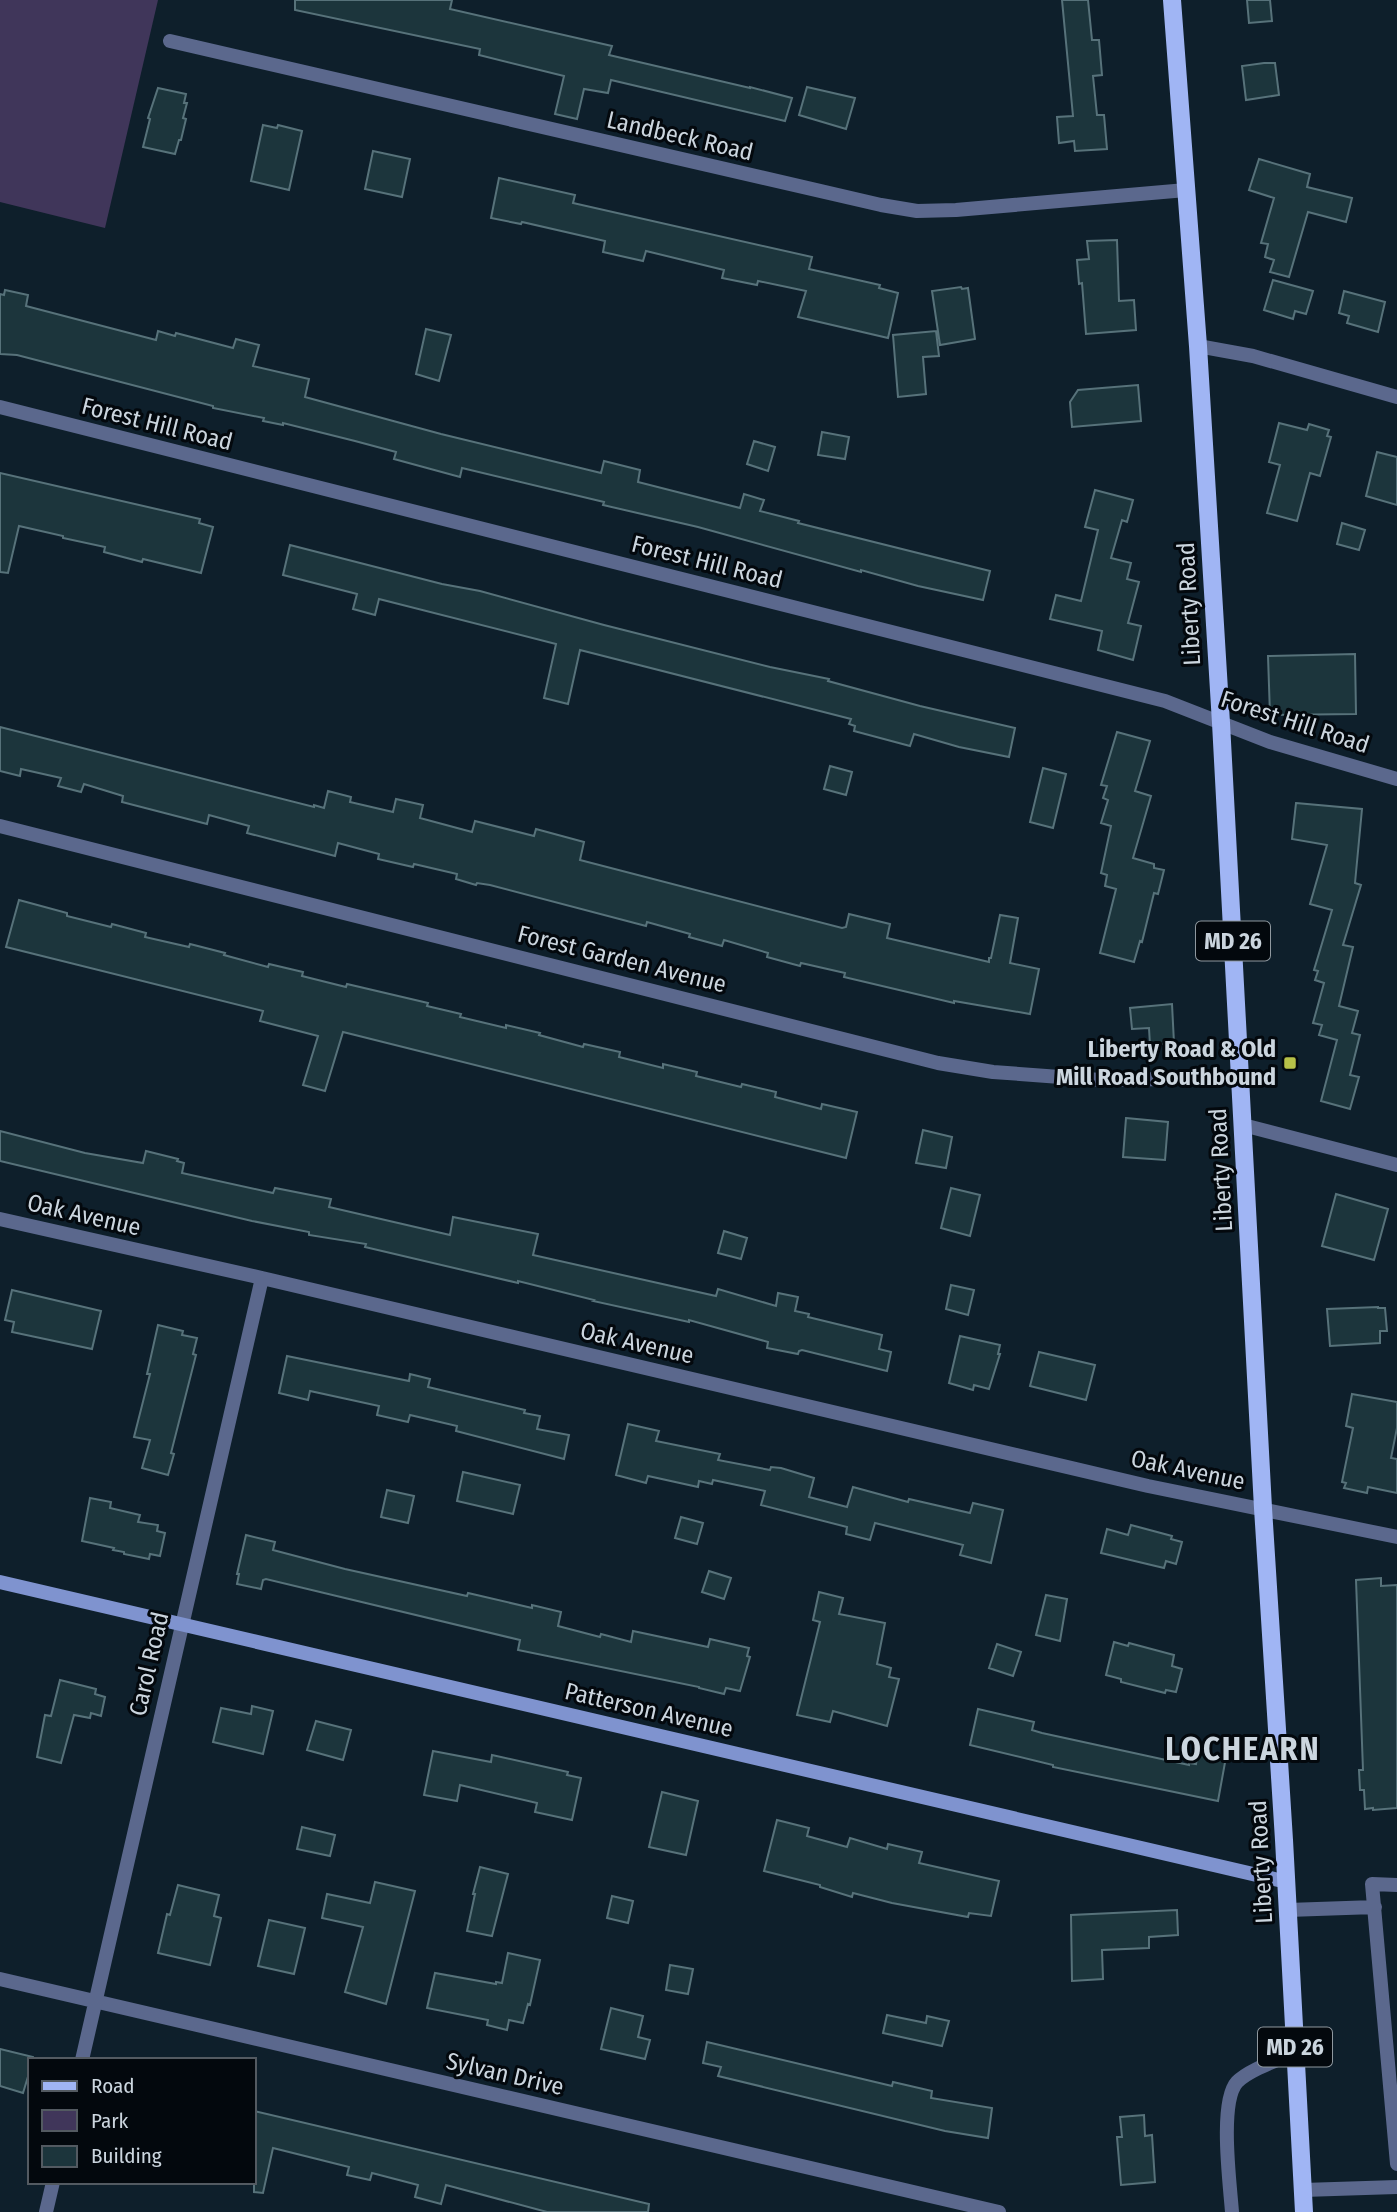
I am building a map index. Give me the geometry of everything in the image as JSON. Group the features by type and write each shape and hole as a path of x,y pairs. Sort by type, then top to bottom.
{"main road":[{"name":"Liberty Road","path":"1172,0 1198,346 1221,723 1304,2212"},
{"name":"Patterson Avenue","path":"0,1582 1287,1882"}],"street":[{"name":"Landbeck Road","path":"170,41 867,202 917,211 1186,190"},
{"path":"1198,346 1253,356 1397,397"},
{"name":"Forest Hill Road","path":"0,407 1165,701 1270,742 1397,779"},
{"name":"Forest Garden Avenue","path":"0,826 938,1063 993,1072 1088,1079 1240,1078"},
{"path":"1243,1125 1397,1165"},
{"name":"Oak Avenue","path":"0,1219 1148,1486 1397,1537"},
{"name":"Carol Road","path":"82,2058 262,1278"},
{"path":"1397,1885 1373,1884 1397,2155"},
{"path":"1288,1910 1375,1907"},
{"name":"Sylvan Drive","path":"0,1979 999,2212"},
{"path":"1232,2212 1227,2121 1229,2100 1235,2085 1244,2076 1296,2052"},
{"path":"46,2212 53,2184"},
{"path":"1303,2190 1397,2187"}],"green space":[{"path":"0,0 158,0 105,228 0,202"}],"building":[{"path":"295,0 452,0 450,9 612,46 609,55 792,98 785,121 611,80 608,93 584,89 577,119 555,114 564,76 479,55 480,49 295,10"},
{"path":"1062,0 1088,0 1092,40 1099,40 1102,75 1093,76 1097,115 1104,115 1107,149 1075,151 1074,141 1059,143 1057,117 1073,116"},
{"path":"1247,0 1270,0 1272,21 1249,23"},
{"path":"1275,63 1279,95 1246,100 1242,66"},
{"path":"807,87 855,98 846,129 799,115"},
{"path":"158,88 186,94 184,103 187,103 183,118 186,119 175,154 143,147 150,119 148,118"},
{"path":"263,125 277,128 278,125 302,131 289,190 251,181"},
{"path":"373,151 410,159 402,197 365,189"},
{"path":"1259,159 1310,174 1307,187 1352,198 1346,222 1308,212 1289,277 1270,272 1274,260 1265,257 1268,244 1261,243 1274,198 1249,190"},
{"path":"499,178 575,195 573,203 812,257 809,269 880,285 879,288 898,293 888,338 798,317 806,291 758,281 757,285 722,278 724,270 646,251 643,261 603,252 605,241 522,222 521,224 491,218"},
{"path":"1117,240 1119,301 1134,300 1136,330 1086,334 1082,283 1079,284 1077,260 1089,259 1087,241"},
{"path":"1273,280 1313,291 1306,314 1295,311 1293,319 1264,310"},
{"path":"968,288 975,339 940,345 932,291"},
{"path":"5,290 28,295 26,306 156,340 158,331 233,348 236,339 259,345 253,366 309,379 305,397 601,473 604,461 640,470 638,482 740,508 744,494 764,500 760,511 799,521 798,523 990,571 983,600 861,572 698,527 603,505 604,502 462,468 460,477 394,459 396,452 355,441 283,423 263,421 264,418 213,408 17,355 0,354 0,294 4,295"},
{"path":"1344,291 1385,302 1378,332 1347,323 1349,316 1339,313"},
{"path":"426,329 451,335 439,381 416,374"},
{"path":"936,331 939,356 923,357 926,394 898,397 893,335"},
{"path":"1138,385 1141,421 1072,427 1070,402 1078,390"},
{"path":"1279,423 1307,430 1309,424 1329,430 1327,436 1331,437 1320,476 1310,473 1297,521 1267,513 1280,465 1269,462"},
{"path":"822,432 849,437 845,459 818,455"},
{"path":"754,441 775,447 768,471 747,464"},
{"path":"1377,452 1397,457 1397,505 1366,496"},
{"path":"0,473 200,519 199,523 213,527 201,573 143,559 142,562 104,552 105,547 19,526 8,573 0,572"},
{"path":"1095,490 1133,500 1127,522 1122,520 1111,558 1131,563 1127,579 1139,582 1128,623 1141,626 1133,660 1098,650 1102,631 1050,619 1056,595 1081,601 1098,530 1085,527"},
{"path":"1342,523 1365,530 1359,550 1337,544"},
{"path":"290,545 1015,728 1009,757 914,734 910,746 854,731 855,726 849,724 851,719 580,650 568,704 544,698 556,644 379,599 375,615 353,609 357,594 283,575"},
{"path":"1355,654 1356,714 1270,715 1268,656"},
{"path":"0,727 314,807 324,808 328,791 351,797 350,802 393,812 396,799 423,805 420,818 472,832 475,821 534,836 536,829 584,842 580,860 842,928 846,927 849,914 890,924 887,938 989,962 1000,915 1018,918 1010,963 1039,969 1030,1014 954,1003 844,977 845,973 801,963 800,966 767,957 768,953 724,940 722,946 647,922 646,926 490,885 476,885 456,879 457,874 378,859 379,854 338,843 335,856 247,833 249,826 209,815 207,824 122,802 123,796 84,784 81,792 58,786 61,778 21,769 20,776 0,771"},
{"path":"1117,732 1150,741 1135,791 1151,796 1133,858 1164,870 1158,894 1154,893 1142,942 1140,941 1134,962 1100,953 1116,889 1105,886 1107,875 1101,873 1111,826 1101,823 1108,800 1103,798 1107,786 1101,785"},
{"path":"830,766 852,772 846,795 824,789"},
{"path":"1043,768 1066,774 1053,828 1030,822"},
{"path":"1296,803 1362,809 1355,883 1361,885 1343,945 1353,947 1339,1006 1358,1011 1352,1033 1360,1035 1350,1075 1359,1077 1350,1109 1321,1101 1337,1040 1319,1035 1322,1025 1313,1023 1324,983 1315,980 1318,971 1314,970 1332,910 1310,904 1327,845 1292,839"},
{"path":"19,900 67,913 67,916 146,933 145,937 189,947 190,944 268,967 269,964 303,972 302,976 346,987 347,984 428,1003 427,1006 461,1014 460,1017 540,1033 539,1035 583,1047 584,1044 620,1052 619,1057 663,1068 663,1064 697,1072 696,1076 741,1087 742,1084 776,1092 775,1097 821,1109 822,1104 857,1112 846,1158 343,1032 325,1091 303,1085 318,1036 260,1021 263,1011 6,947"},
{"path":"1172,1004 1174,1043 1150,1045 1149,1028 1132,1029 1130,1008"},
{"path":"1126,1118 1168,1122 1165,1160 1123,1157"},
{"path":"923,1130 952,1137 946,1168 916,1163"},
{"path":"0,1131 85,1153 143,1163 146,1151 178,1159 177,1161 184,1163 182,1173 273,1193 275,1188 331,1199 329,1207 450,1235 453,1217 538,1234 533,1255 716,1296 718,1289 776,1306 778,1293 798,1297 795,1311 809,1314 808,1317 882,1335 879,1349 891,1352 887,1371 802,1350 798,1354 767,1348 768,1342 689,1320 593,1301 518,1281 365,1247 366,1244 309,1235 309,1232 0,1161"},
{"path":"951,1188 980,1195 970,1236 941,1228"},
{"path":"1336,1194 1388,1209 1374,1260 1322,1246"},
{"path":"724,1231 747,1238 741,1259 718,1253"},
{"path":"951,1285 974,1290 968,1315 946,1309"},
{"path":"12,1290 101,1311 92,1349 12,1332 14,1322 5,1320"},
{"path":"1385,1308 1387,1331 1380,1331 1380,1343 1330,1346 1327,1309"},
{"path":"158,1325 183,1331 182,1335 197,1338 193,1354 196,1355 168,1475 142,1468 150,1440 134,1437 150,1374 147,1374"},
{"path":"960,1336 1000,1345 1000,1354 989,1389 974,1385 973,1390 949,1383"},
{"path":"1039,1352 1095,1365 1086,1400 1030,1386"},
{"path":"287,1356 409,1381 410,1374 430,1379 428,1387 525,1410 524,1413 540,1416 537,1429 569,1435 564,1459 456,1431 457,1426 410,1415 408,1422 377,1415 379,1406 310,1391 308,1400 279,1393"},
{"path":"1352,1394 1397,1402 1397,1428 1391,1458 1397,1459 1397,1493 1368,1487 1367,1493 1344,1488 1346,1483 1342,1482 1353,1428 1346,1426"},
{"path":"628,1424 659,1431 656,1441 720,1454 718,1460 770,1470 771,1467 781,1468 814,1478 809,1497 847,1507 853,1487 908,1502 909,1499 970,1513 973,1503 1003,1510 991,1563 960,1555 963,1545 875,1523 870,1540 846,1534 847,1527 761,1505 765,1491 713,1480 712,1484 699,1481 698,1487 648,1476 646,1483 616,1475"},
{"path":"463,1472 520,1485 513,1514 457,1501"},
{"path":"387,1490 414,1496 408,1523 381,1517"},
{"path":"90,1498 111,1502 110,1508 140,1515 138,1522 158,1525 157,1531 165,1533 160,1556 150,1554 149,1559 82,1541"},
{"path":"681,1517 703,1523 697,1544 675,1538"},
{"path":"1131,1525 1172,1536 1171,1539 1182,1542 1176,1564 1166,1561 1164,1568 1101,1553 1107,1529 1128,1535"},
{"path":"246,1535 275,1542 273,1550 345,1569 467,1596 468,1593 561,1612 558,1626 600,1637 601,1634 631,1642 633,1631 708,1647 710,1639 749,1648 747,1656 750,1657 740,1691 726,1688 724,1694 518,1650 520,1640 266,1579 263,1580 261,1589 237,1584"},
{"path":"709,1571 731,1578 724,1599 702,1592"},
{"path":"1381,1578 1381,1586 1397,1585 1397,1808 1373,1810 1365,1809 1364,1790 1360,1790 1359,1770 1363,1770 1356,1580"},
{"path":"819,1592 843,1598 839,1614 885,1623 877,1664 891,1668 889,1677 899,1679 887,1726 833,1711 830,1722 797,1715 820,1622 813,1620"},
{"path":"1046,1595 1067,1599 1060,1641 1036,1635"},
{"path":"1114,1642 1128,1646 1129,1643 1174,1655 1172,1666 1182,1669 1176,1692 1166,1690 1165,1693 1121,1682 1121,1679 1106,1675"},
{"path":"997,1644 1021,1652 1013,1676 989,1668"},
{"path":"60,1680 96,1689 95,1694 105,1697 101,1716 91,1713 90,1718 74,1715 61,1763 37,1757 45,1715 51,1716"},
{"path":"252,1706 273,1711 263,1754 213,1742 221,1708 251,1714"},
{"path":"978,1709 1034,1722 1032,1730 1042,1733 1189,1765 1196,1764 1198,1752 1226,1757 1218,1801 1053,1767 970,1745"},
{"path":"316,1721 351,1730 343,1760 307,1750"},
{"path":"433,1751 491,1762 492,1755 568,1772 567,1775 581,1778 572,1820 535,1812 537,1803 460,1785 457,1801 424,1795"},
{"path":"662,1792 698,1801 686,1855 649,1847"},
{"path":"777,1820 809,1828 807,1836 847,1847 850,1838 887,1849 888,1844 922,1852 919,1863 999,1881 991,1916 969,1913 968,1917 853,1893 852,1897 820,1885 764,1871"},
{"path":"302,1827 335,1835 330,1856 297,1849"},
{"path":"480,1867 508,1874 492,1936 467,1931"},
{"path":"375,1882 415,1891 386,2004 345,1992 363,1927 322,1918 327,1894 370,1903"},
{"path":"178,1885 219,1895 214,1916 221,1918 210,1965 158,1953 167,1914 170,1915"},
{"path":"612,1896 633,1901 628,1923 607,1918"},
{"path":"1177,1910 1178,1935 1149,1937 1149,1948 1102,1950 1103,1979 1072,1981 1071,1915"},
{"path":"269,1920 305,1928 294,1974 258,1966"},
{"path":"508,1953 540,1960 523,2023 509,2020 507,2030 487,2025 488,2020 427,2008 435,1973 502,1983"},
{"path":"670,1965 693,1969 688,1994 666,1990"},
{"path":"611,2008 643,2016 638,2037 650,2040 645,2059 601,2049"},
{"path":"887,2015 926,2023 927,2016 949,2021 942,2046 883,2033"},
{"path":"707,2042 892,2086 893,2082 932,2091 931,2098 992,2108 988,2138 945,2131 718,2076 721,2067 703,2063"},
{"path":"0,2049 33,2057 28,2058 28,2077 23,2093 0,2086"},
{"path":"256,2111 649,2204 648,2212 547,2212 446,2185 441,2204 415,2197 418,2185 372,2173 370,2180 347,2175 349,2167 273,2148 263,2193 254,2192"},
{"path":"1144,2115 1145,2136 1152,2135 1155,2182 1121,2185 1117,2137 1122,2137 1120,2117"}],"place":[{"name":"Liberty Road & Old Mill Road Southbound","path":"1290,1063"}],"district":[{"name":"LOCHEARN","path":"1243,1749"}]}
